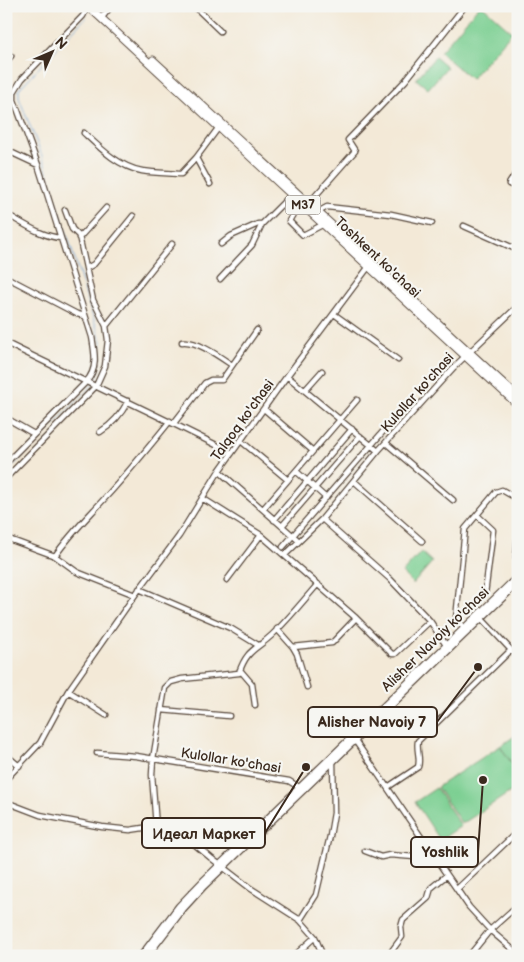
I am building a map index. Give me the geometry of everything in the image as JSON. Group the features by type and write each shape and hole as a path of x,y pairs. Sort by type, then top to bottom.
{"highway":[{"name":"Toshkent ko'chasi","path":"88,6 324,224 371,264"},
{"name":"Toshkent ko'chasi","path":"94,6 309,203 518,404"},
{"name":"Toshkent ko'chasi","path":"467,354 518,397"}],"main road":[{"name":"Alisher Navoiy ko'chasi","path":"447,648 464,628 518,576"},
{"name":"Alisher Navoiy ko'chasi","path":"141,956 179,906 447,648 518,583"},
{"name":"Alisher Navoiy ko'chasi","path":"147,956 183,909 222,866"}],"street":[{"path":"6,463 92,375 95,353 85,316 38,165 14,100 14,92 22,79 77,22 88,6"},
{"path":"104,15 111,6"},
{"path":"194,6 220,31"},
{"path":"309,203 356,151 348,140 405,81 466,6"},
{"path":"6,62 11,56"},
{"path":"84,133 101,149 122,164 140,171 182,174 219,127"},
{"path":"6,150 38,165"},
{"path":"196,158 210,184"},
{"path":"518,170 510,184 518,188"},
{"path":"220,279 252,244 262,224 292,194"},
{"path":"300,202 289,221 303,236 324,224"},
{"path":"318,212 327,207 391,214 432,222"},
{"path":"79,238 106,208"},
{"path":"6,478 96,386 105,366 108,340 106,326 93,300 79,238 72,229 65,210"},
{"path":"6,214 40,232 61,238"},
{"path":"87,268 94,264 133,216"},
{"path":"221,244 230,236 262,224"},
{"path":"464,226 518,250"},
{"path":"106,326 172,244"},
{"name":"Talqoq ko'chasi","path":"6,779 40,743 68,691 139,589 179,536 219,471 371,264"},
{"path":"6,277 77,314 85,316"},
{"name":"Kulollar ko'chasi","path":"285,555 322,519 378,451 467,354 518,306"},
{"path":"334,314 398,360"},
{"path":"55,556 69,535 111,492 205,384 211,380 222,380 257,330"},
{"path":"182,342 189,341 216,354 232,366"},
{"path":"6,343 172,422 232,453"},
{"path":"305,390 322,371"},
{"name":"Kulollar ko'chasi","path":"287,376 378,451"},
{"path":"263,509 357,400"},
{"path":"100,432 112,425 128,401"},
{"path":"264,409 313,451"},
{"path":"6,418 34,434"},
{"path":"283,547 387,427"},
{"path":"274,520 352,429"},
{"path":"282,526 360,436"},
{"path":"241,441 288,480"},
{"name":"Kulollar ko'chasi","path":"386,443 453,500"},
{"path":"219,471 299,541"},
{"path":"296,471 326,498"},
{"path":"354,481 422,541"},
{"path":"464,628 456,618 464,529 496,492 502,490 518,499"},
{"path":"202,498 261,535 356,618 392,654 395,654 430,622"},
{"path":"477,515 493,530 486,594"},
{"path":"322,519 390,580 430,622 447,648"},
{"path":"516,557 518,532"},
{"path":"227,580 261,535"},
{"path":"6,538 55,556 77,572 119,587 135,595"},
{"path":"156,826 152,774 165,688 171,682 182,679 240,673 244,660 258,645 272,636 318,584"},
{"path":"139,589 230,628 258,645"},
{"path":"293,647 332,643 356,618"},
{"path":"481,618 518,656"},
{"path":"277,630 297,654 307,687"},
{"path":"388,787 418,767 420,760 416,746 418,741 511,650"},
{"path":"240,670 252,684 255,705"},
{"path":"68,691 106,715"},
{"path":"161,710 229,716"},
{"path":"354,738 469,907 490,930 518,954"},
{"name":"Kulollar ko'chasi","path":"97,753 153,759 289,781 301,788"},
{"path":"6,755 19,766"},
{"path":"300,920 316,895 330,836 334,813 333,758"},
{"path":"6,802 40,815 102,827 130,830 171,826 185,832 193,843 250,888 300,920 315,937 322,956"},
{"path":"457,889 518,831"},
{"path":"365,850 381,857 390,855 426,858 434,856"},
{"path":"388,956 402,937 402,920 428,898 431,888 447,875"},
{"path":"469,956 490,930 518,905"},
{"path":"294,956 315,937"}],"green space":[{"path":"479,6 483,6 512,32 471,79 440,52"},
{"path":"435,57 447,67 428,89 416,79"},
{"path":"421,552 432,562 413,584 402,573"},
{"path":"518,734 518,772 500,746"},
{"path":"500,746 518,773 518,787 462,824 437,787"},
{"path":"436,788 461,826 440,840 415,802"}],"waterway":[{"path":"6,473 88,390 97,378 101,342 42,156 19,98 19,89 87,16"}],"place":[{"name":"Alisher Navoiy 7","path":"478,667"},
{"name":"Идеал Маркет","path":"306,767"},
{"name":"Yoshlik","path":"483,780"}]}
